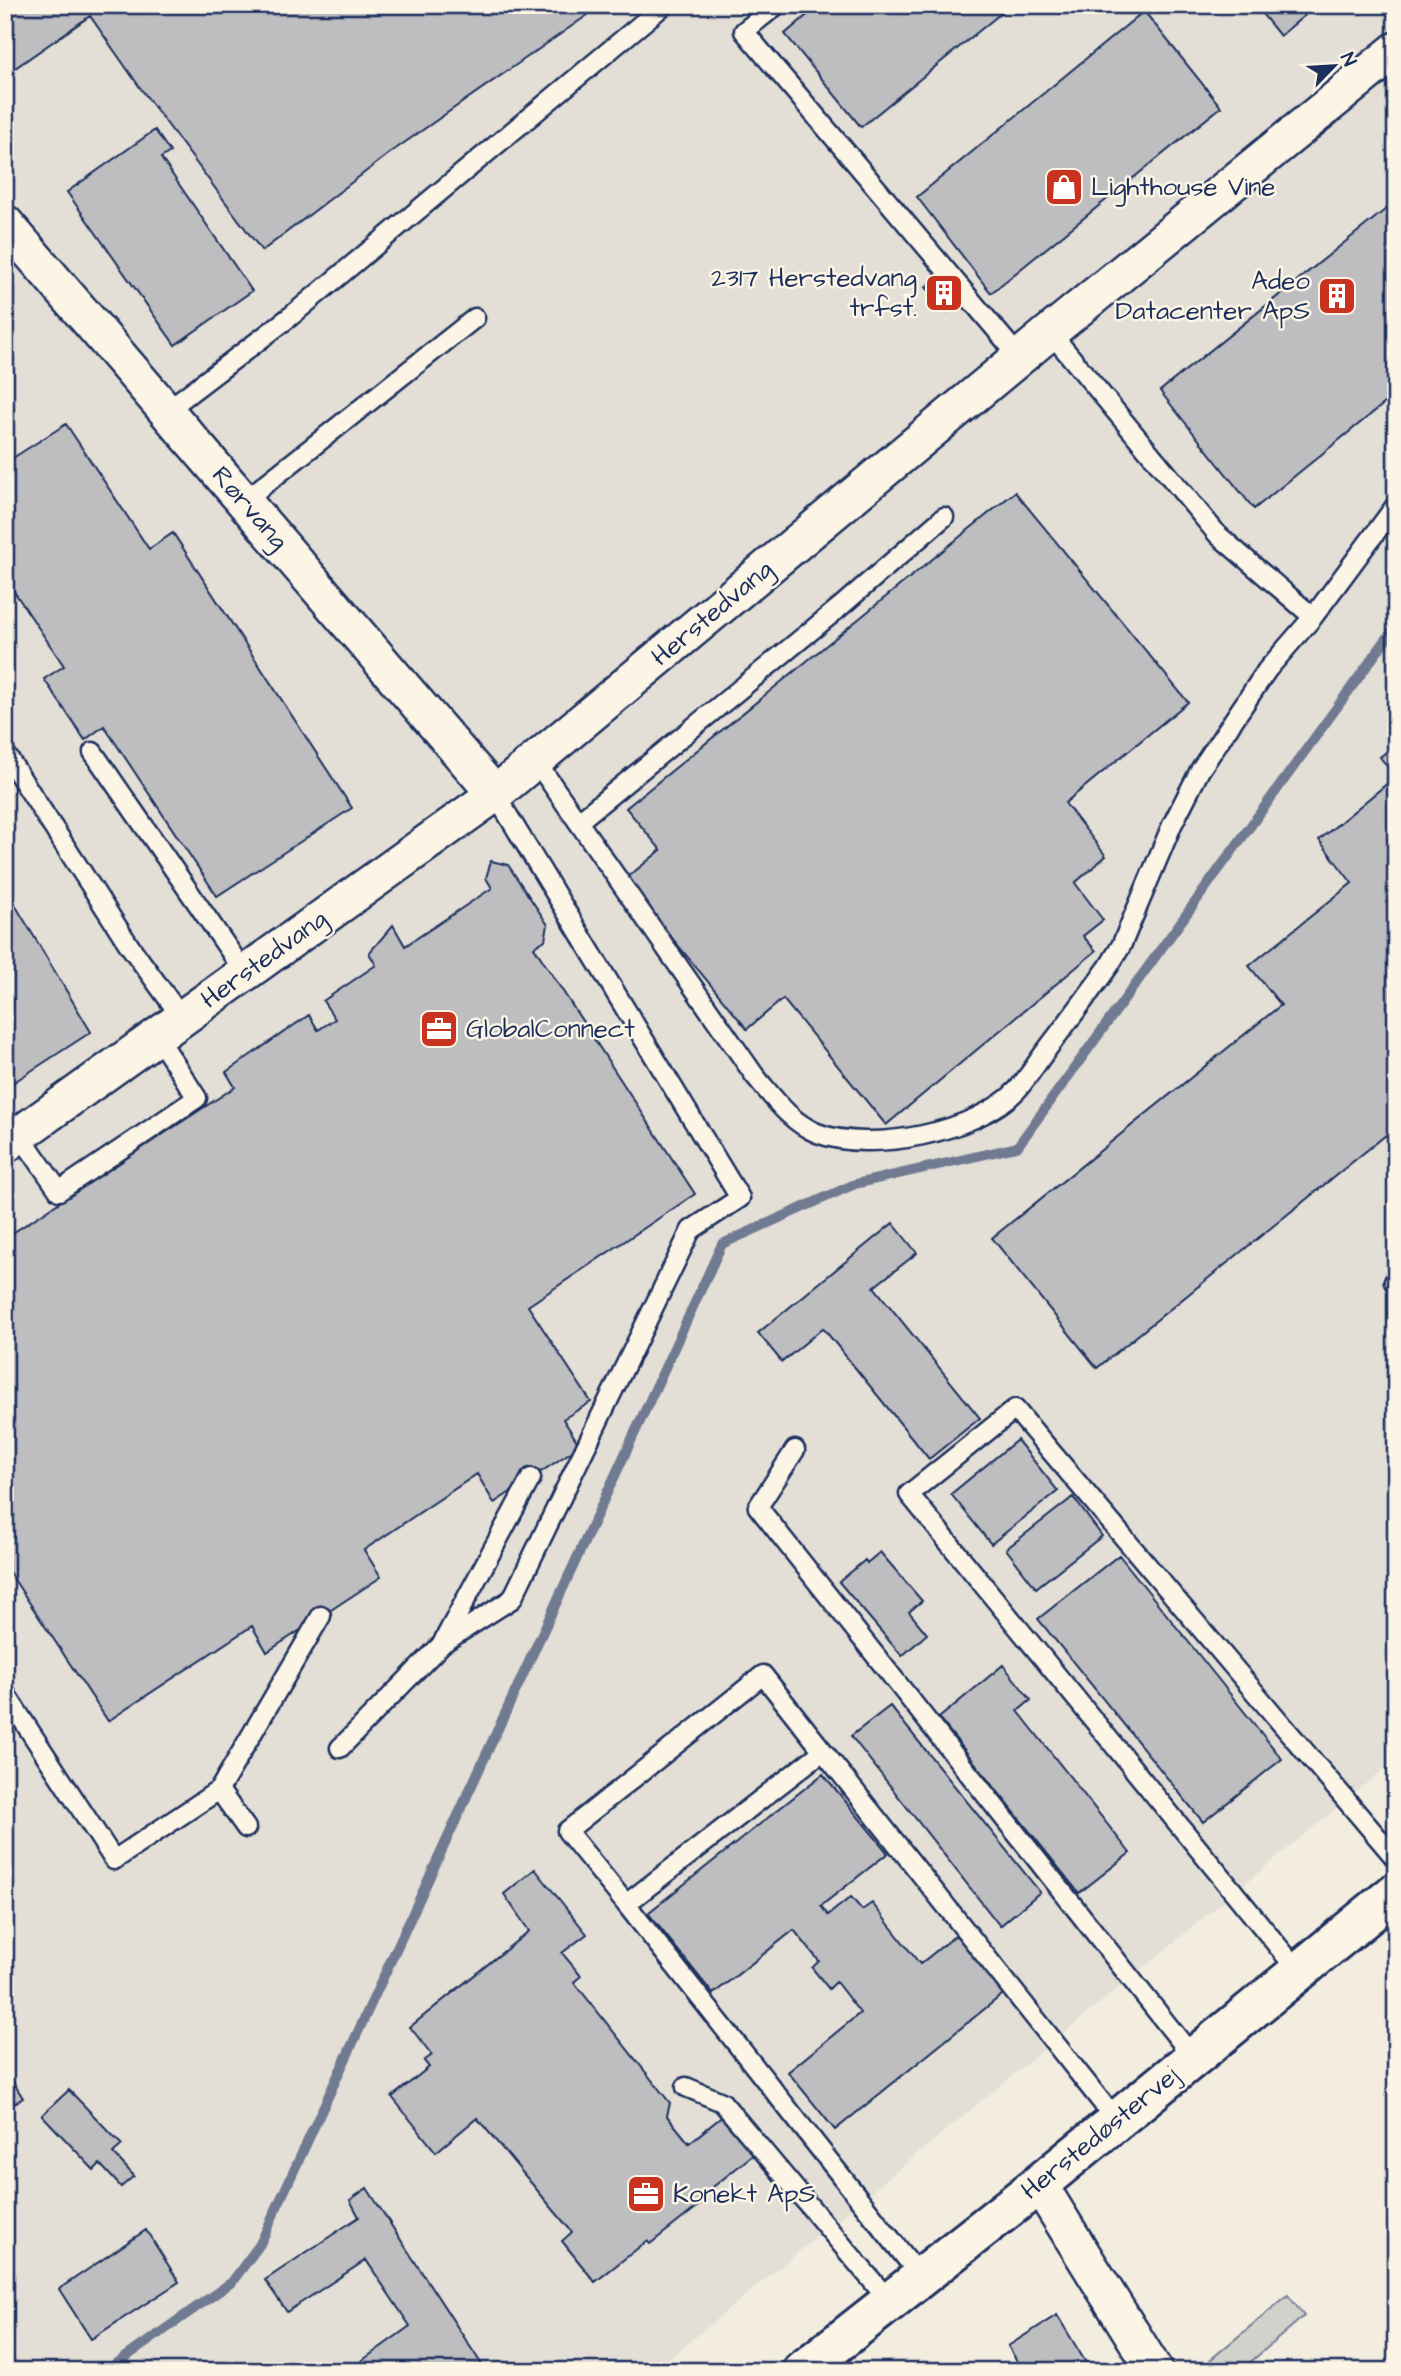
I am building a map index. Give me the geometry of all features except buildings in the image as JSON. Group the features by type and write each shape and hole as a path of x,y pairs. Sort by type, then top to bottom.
{"street":[{"name":"Herstedvang","path":"13,1140 495,793 1050,332 1396,50"},
{"name":"Rørvang","path":"5,223 495,793"},
{"name":"Herstedøstervej","path":"802,2371 1039,2184 1396,1892"},
{"path":"1039,2184 1155,2371"}],"lane":[{"path":"166,411 291,316 664,5"},
{"path":"776,5 744,31 1020,358"},
{"path":"244,501 475,318"},
{"path":"1050,332 1218,535 1313,617"},
{"path":"536,760 755,1076 786,1114 816,1133 856,1142 887,1142 960,1125 981,1117 1017,1090 1109,966 1121,946 1172,825 1200,770 1267,670 1313,617 1396,505"},
{"path":"579,821 819,624 944,517"},
{"path":"93,752 245,973"},
{"path":"5,753 130,945 170,1027 197,1098 59,1191 13,1140"},
{"path":"340,1748 443,1643 512,1599 691,1230 740,1198 495,793"},
{"path":"1299,1972 909,1494 1015,1409 1396,1859"},
{"path":"795,1450 758,1507 1193,2057"},
{"path":"443,1643 531,1478"},
{"path":"5,1693 114,1860 219,1790 321,1616"},
{"path":"921,2277 567,1830 763,1675 1116,2120"},
{"path":"626,1904 823,1751"},
{"path":"219,1790 246,1828"},
{"path":"686,2087 722,2102 890,2302"}],"shaded area":[{"path":"5,5 1396,5 1396,1759 654,2371 5,2371"},
{"path":"1288,2295 1304,2316 1240,2371 1218,2371 1210,2360"}],"waterway":[{"path":"106,2371 232,2282 260,2244 722,1244 855,1184 1017,1147 1396,626"}],"place":[{"name":"Lighthouse Vine","path":"1064,187"},
{"name":"2317 Herstedvang trfst.","path":"944,293"},
{"name":"Adeo Datacenter ApS","path":"1337,296"},
{"name":"GlobalConnect","path":"439,1029"},
{"name":"Konekt ApS","path":"646,2194"}]}
